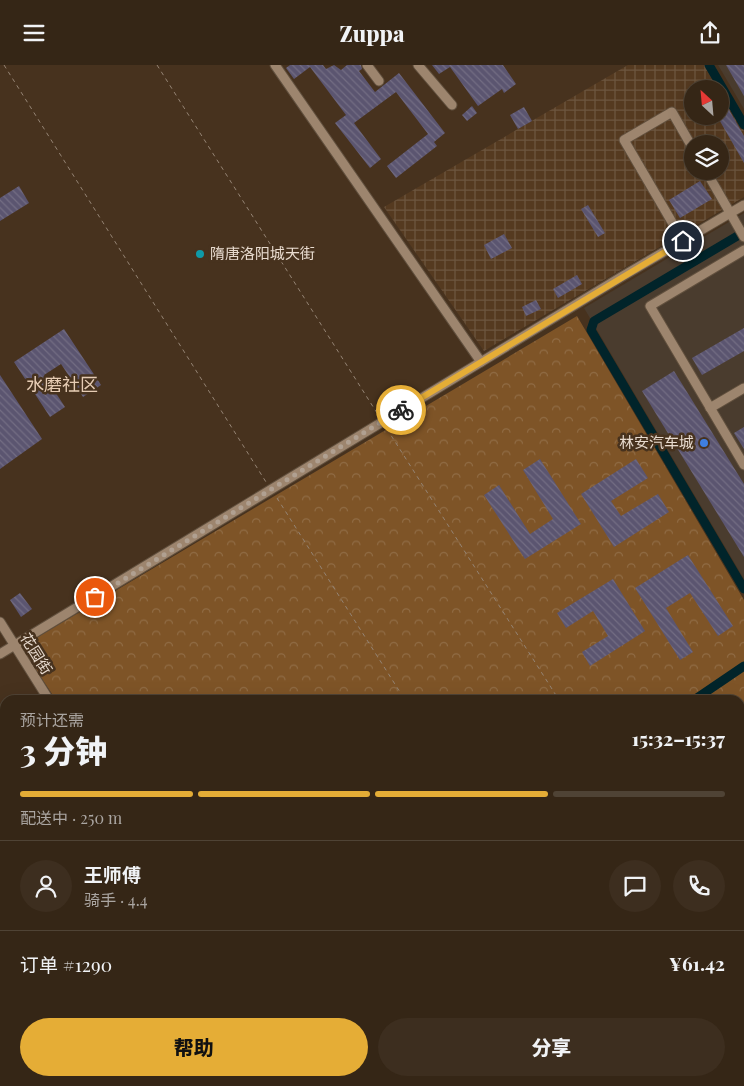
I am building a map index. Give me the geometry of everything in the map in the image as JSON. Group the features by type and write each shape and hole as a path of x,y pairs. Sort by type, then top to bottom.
{"street":[{"path":"275,65 481,362"},
{"path":"367,65 379,81"},
{"path":"418,65 452,105"},
{"path":"683,241 624,140 672,113 685,135"},
{"path":"711,180 744,237"},
{"path":"0,654 744,205"},
{"path":"744,251 650,306 744,465"},
{"path":"710,408 744,387"},
{"name":"花园街","path":"0,622 46,695"}],"path":[{"path":"4,65 402,695"},
{"path":"157,65 556,695"}],"shaded area":[{"path":"628,65 705,65 714,80 684,80 684,125 729,125 729,106 744,131 744,197 484,351 384,207"},
{"path":"718,65 744,65 744,109 729,84 729,80 727,80"},
{"name":"林安汽车城","path":"744,213 744,579 584,308"}],"green space":[{"path":"577,316 744,600 744,695 53,695 21,647"}],"building":[{"path":"290,65 323,65 326,69 334,65 341,70 347,65 361,65 362,69 359,71 375,92 399,73 445,133 434,142 437,146 396,178 387,166 428,134 396,92 354,123 381,159 370,168 335,123 346,115 310,67 294,79 286,68"},
{"path":"432,65 503,65 516,84 504,93 502,89 478,106 450,67 439,74"},
{"path":"726,65 744,65 744,96"},
{"path":"472,106 477,113 467,121 462,115"},
{"path":"524,107 532,121 518,129 510,115"},
{"path":"729,110 744,136 744,163 729,135 722,125 729,125"},
{"path":"700,181 712,199 680,218 669,200"},
{"path":"19,186 29,203 0,221 0,198"},
{"path":"588,205 605,233 598,237 581,209"},
{"path":"504,234 512,248 491,259 484,245"},
{"path":"577,275 582,284 558,298 553,289"},
{"path":"536,300 541,309 526,316 522,307"},
{"path":"744,328 744,351 702,375 692,358"},
{"path":"64,329 101,385 83,397 61,364 44,375 65,407 50,417 14,362"},
{"path":"674,371 744,484 744,557 642,391"},
{"path":"0,375 42,439 0,469"},
{"path":"744,427 744,449 734,433"},
{"path":"540,459 581,524 525,559 484,495 499,485 530,534 553,519 523,470"},
{"path":"636,459 648,478 611,501 621,516 658,494 669,512 614,547 581,494"},
{"path":"688,555 733,626 718,636 690,593 666,608 693,652 680,660 635,588"},
{"path":"613,579 645,631 590,666 582,652 608,636 593,611 566,628 557,613"},
{"path":"20,593 32,609 21,617 10,600"}],"waterway":[{"path":"709,65 744,125"},
{"path":"744,232 594,321 591,330 744,589"},
{"path":"701,695 744,666"}],"way so far":[{"path":"95,597 401,410"}],"place":[{"name":"隋唐洛阳城天街","path":"200,254"},
{"name":"林安汽车城","path":"704,443"}],"district":[{"name":"水磨社区","path":"62,385"}],"route":[{"path":"401,410 683,241"}]}
